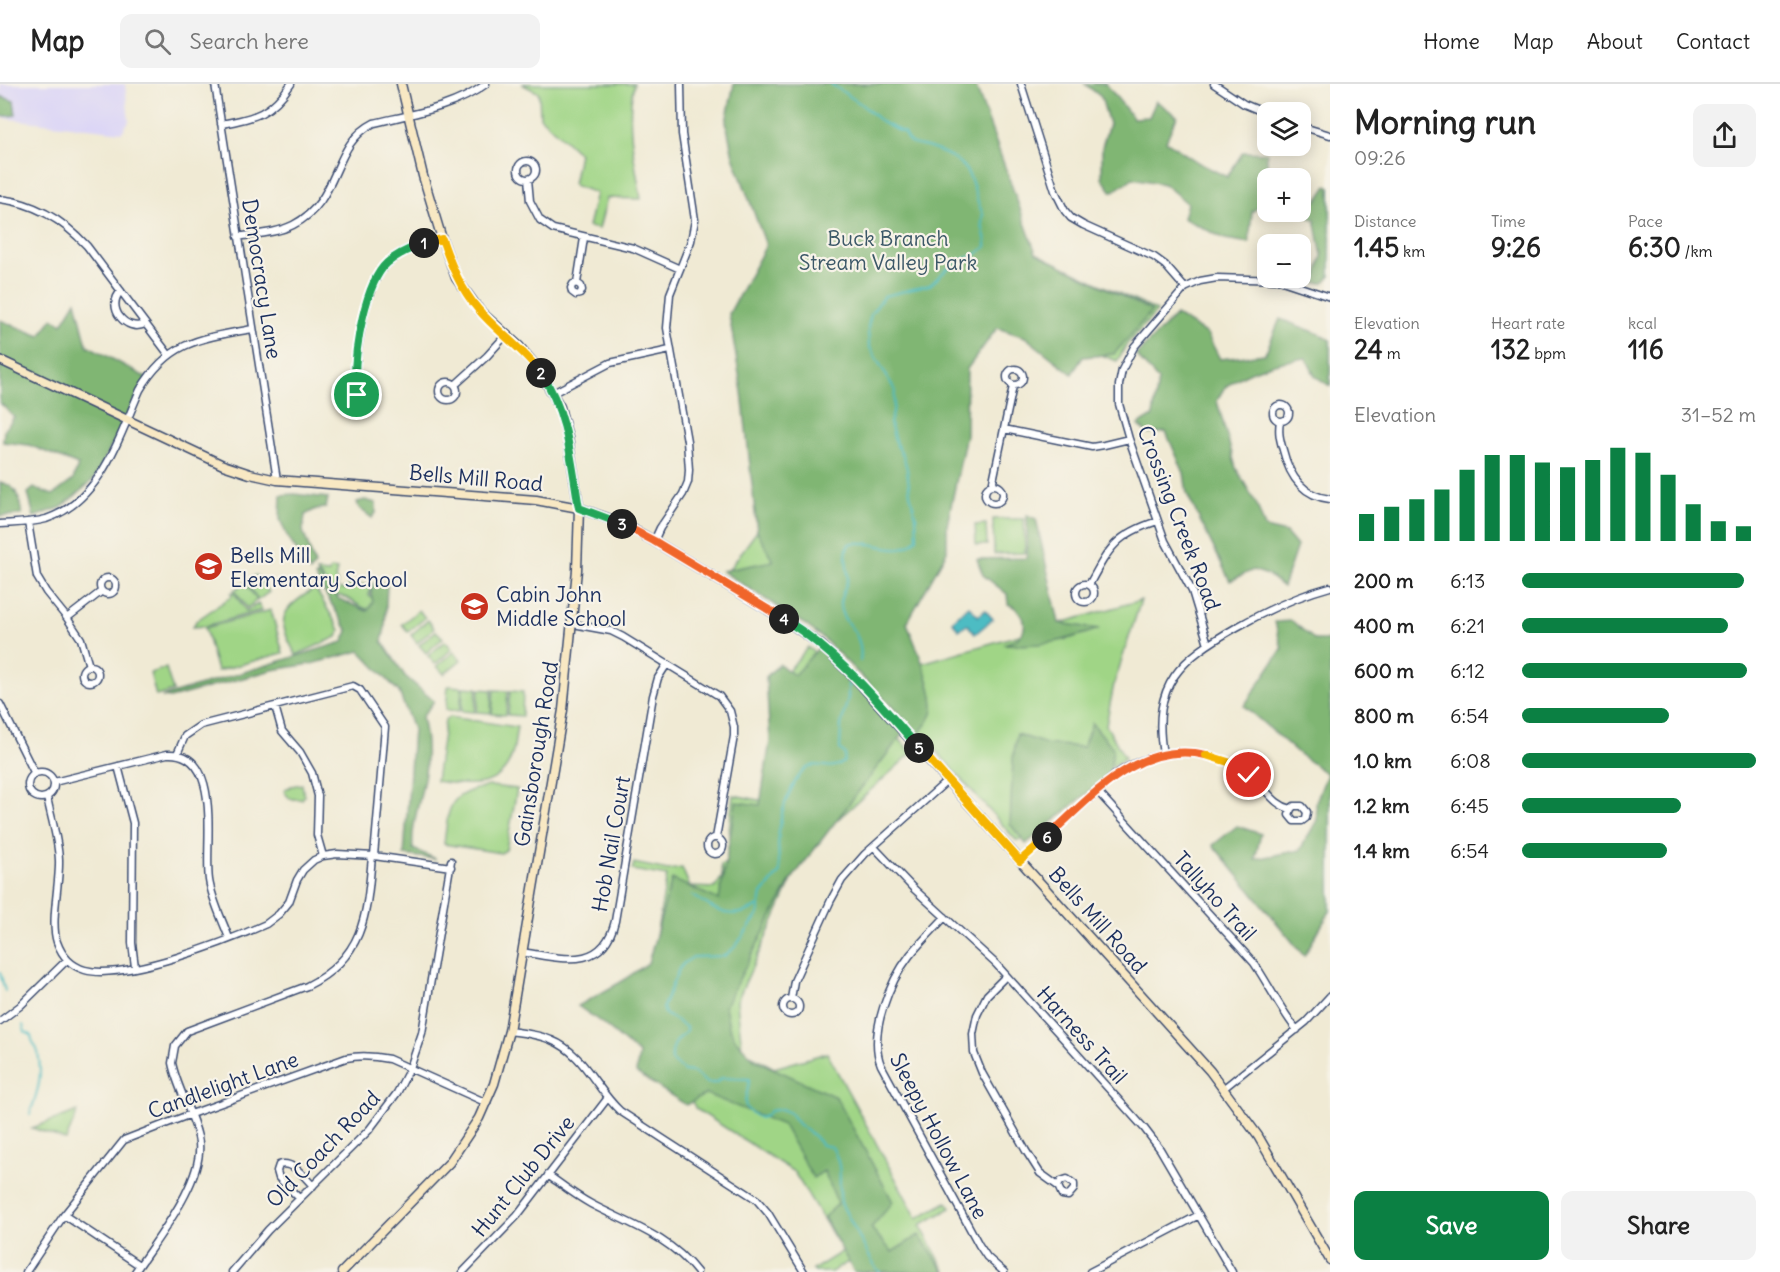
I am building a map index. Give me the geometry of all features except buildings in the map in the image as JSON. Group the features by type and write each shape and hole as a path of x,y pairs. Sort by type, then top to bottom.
{"street":[{"name":"Democracy Lane","path":"215,84 277,480"},
{"path":"220,123 259,116 274,106 291,84"},
{"name":"Gainsborough Road","path":"342,1272 448,1163 470,1133 487,1103 502,1061 563,710 573,624 579,508 568,438 560,407 553,393 540,370 519,346 480,311 456,278 442,239 407,115 401,84"},
{"path":"238,237 282,230 303,219 315,209 325,197 344,153 356,135 364,128 374,123 452,103 470,96 486,84"},
{"path":"654,541 683,494 688,482 689,470 687,441 667,328 670,294 692,241 695,220 682,134 681,84"},
{"path":"1021,84 1055,191 1071,218 1160,261 1185,288 1200,281 1217,278 1276,280 1330,297"},
{"path":"1214,84 1244,104 1257,109"},
{"path":"1311,129 1330,135"},
{"path":"528,179 530,201 540,220 553,229 633,248 680,269"},
{"path":"0,199 29,206 62,222 87,246 169,355"},
{"path":"577,283 584,238"},
{"path":"355,378 355,362 367,301 375,277 386,263 403,251 442,239"},
{"name":"Crossing Creek Road","path":"1185,288 1134,347 1122,370 1119,404 1158,521 1170,553 1189,582 1208,644"},
{"path":"121,291 115,296 114,304 117,313 132,326 139,327 145,324"},
{"path":"0,524 46,519 62,512 87,492 102,472 147,378 169,355 195,341 253,329"},
{"path":"455,385 506,335"},
{"path":"553,393 610,363 670,350"},
{"name":"Bells Mill Road","path":"0,360 223,465 250,474 277,480 536,500 579,508 624,524 787,621 821,645 855,678 1224,1088 1258,1136 1330,1260"},
{"path":"994,485 1013,386"},
{"path":"1280,421 1279,436 1291,474 1312,495 1330,499"},
{"path":"1005,429 1092,447 1129,439"},
{"path":"1089,585 1104,557 1120,539 1139,527 1158,521"},
{"path":"28,522 37,577 81,639 89,666"},
{"path":"1163,754 1160,715 1166,691 1173,677 1188,659 1208,644 1278,605 1330,587"},
{"path":"67,618 102,591"},
{"path":"573,624 611,631 719,696 726,704 732,719 734,736 716,837"},
{"name":"Hob Nail Court","path":"522,952 580,959 596,952 610,937 615,921 653,696 658,678 667,664"},
{"path":"135,1272 183,1201 199,1155 199,1143 191,1114 172,1063 173,1051 178,1041 194,1028 307,986 323,977 352,947 364,920 373,856 385,730 360,690 353,686 194,728 182,741 177,754"},
{"path":"0,704 35,774"},
{"path":"275,705 282,731 300,752 312,773 318,796 318,835 323,856"},
{"path":"54,782 167,754 177,754 194,763 205,788 209,810 208,878 229,938"},
{"path":"1020,861 1122,770 1163,754 1200,754 1228,762 1257,782 1278,804 1290,809"},
{"path":"118,766 133,823 132,944 135,967"},
{"path":"47,773 54,782 53,791 47,797 39,798 30,791 30,779 35,774 47,773"},
{"path":"791,999 794,981 836,891 849,871 947,780"},
{"name":"Tallyho Trail","path":"1098,792 1254,963 1276,1002 1297,1030"},
{"path":"47,797 58,841 56,938 67,960 93,972 116,971 176,957 258,927 273,919 289,902 297,880 303,870 314,860 337,854 373,856"},
{"name":"Harness Trail","path":"874,847 905,880 979,947 1144,1128 1160,1149 1232,1272"},
{"name":"Old Coach Road","path":"232,1272 268,1230 381,1117 397,1093 419,1046 427,1013 451,864 373,856"},
{"name":"Sleepy Hollow Lane","path":"945,917 901,968 879,1021 876,1035 877,1054 979,1245 987,1257 1004,1272"},
{"path":"0,1021 20,1006 67,960"},
{"path":"1006,976 987,995 979,1009 973,1034 974,1053 982,1073 1032,1161 1043,1176 1058,1186"},
{"path":"1224,1088 1297,1030 1320,1009 1330,996"},
{"path":"509,1031 544,1037 562,1045 581,1061 607,1099 633,1120 756,1199 768,1213 804,1272"},
{"name":"Candlelight Lane","path":"26,1272 64,1215 124,1140 191,1114 346,1058 374,1056 389,1059 487,1103"},
{"name":"Hunt Club Drive","path":"463,1272 505,1231 607,1099"},
{"path":"300,1199 277,1174 279,1165 286,1163 291,1165 313,1186"},
{"path":"548,1175 590,1203 659,1237 697,1272"},
{"path":"64,1215 140,1265"},
{"path":"1090,1272 1199,1215"}],"shaded area":[{"path":"0,84 125,84 129,121 122,132 0,118"}],"green space":[{"path":"522,84 634,84 630,113 641,199 607,198 599,229 588,227 596,193 573,185 579,153 540,117 539,93"},
{"name":"Buck Branch Stream Valley Park","path":"734,84 975,84 1036,253 1152,311 1114,354 1083,357 1072,374 1025,337 997,328 967,369 966,435 947,525 947,551 907,623 932,694 932,714 919,734 824,639 722,571 773,561 757,531 742,392 729,314 766,245 733,156 726,122"},
{"path":"1085,84 1106,84 1133,118 1149,117 1156,101 1177,116 1166,141 1199,163 1227,177 1243,152 1267,156 1267,168 1257,168 1257,208 1252,212 1249,243 1225,239 1183,218 1187,203 1164,184 1133,178 1112,192 1102,178 1102,147 1109,124 1101,97"},
{"path":"0,96 14,101 16,115 0,117"},
{"path":"1327,186 1330,187 1330,276 1324,283 1315,283 1322,256 1315,219 1311,218 1311,200 1317,201"},
{"path":"1021,247 1157,311 1127,344 1117,361 991,313 972,333 892,587 915,665 1141,600 1114,684 1106,725 1125,758 1105,771 1029,840 1016,840 871,678 829,638 727,572 768,516"},
{"path":"76,301 87,345 147,378 94,479 62,507 34,517 28,493 34,488 53,495 73,480 78,465 29,445 3,442 4,431 14,417 0,403 0,320 40,336 53,318 62,324"},
{"path":"1176,315 1207,334 1220,359 1265,354 1280,319 1330,340 1330,386 1315,376 1306,358 1255,370 1225,387 1217,401 1236,468 1257,505 1265,528 1286,533 1297,546 1283,587 1268,575 1253,570 1230,581 1187,494 1184,473 1166,432 1148,434 1138,425 1153,416 1158,380 1136,355"},
{"path":"0,482 15,490 22,515 0,516"},
{"path":"294,494 328,498 326,508 316,509 305,515 303,531 315,565 310,572 287,536 280,519 281,495"},
{"path":"365,500 376,503 376,513 372,518 359,508 357,502"},
{"path":"1027,515 1036,519 1059,623 1099,629 1053,642 1031,645 1005,644 1018,638 1023,632 1023,618 1017,609 1008,604 1007,594 983,575 977,559 1027,558"},
{"path":"993,519 1024,519 1025,553 994,554"},
{"path":"986,524 987,545 976,545 975,525"},
{"path":"330,569 337,570 335,579 337,589 348,589 348,584 357,587 371,584 369,596 377,602 375,611 335,595 317,572 329,573"},
{"path":"256,575 269,592 258,600 246,582"},
{"path":"318,575 339,599 367,611 373,602 371,594 373,583 387,584 385,628 382,641 405,676 434,701 422,717 426,742 426,767 414,824 413,849 436,859 404,855 413,729 399,692 360,651 311,664 272,670 171,698 162,697 343,642 348,631 315,577"},
{"path":"245,583 257,600 247,608 234,590"},
{"path":"315,588 340,630 337,637 296,655 285,632 284,616 294,603"},
{"path":"234,592 246,611 258,604 262,610 206,626 193,627 196,621 232,596 231,593"},
{"path":"271,610 283,653 217,671 205,628"},
{"path":"419,610 425,618 408,632 402,624"},
{"path":"428,620 434,628 417,643 411,635"},
{"path":"1292,621 1315,640 1330,640 1330,911 1304,956 1213,845 1237,826 1261,834 1255,859 1300,850 1317,820 1316,802 1327,774 1299,754 1244,706 1282,649 1275,622"},
{"path":"436,631 443,638 426,653 419,645"},
{"path":"445,641 452,649 435,664 428,656"},
{"path":"821,645 904,732 791,880 725,1006 729,1027 736,1040 755,1060 836,1097 893,1202 871,1228 892,1252 919,1235 945,1272 854,1272 824,1217 838,1204 824,1171 813,1178 783,1125 706,1094 686,1105 636,1073 639,1054 578,1006 619,983 648,963 672,879 719,900 736,802 760,805 770,741 766,677 779,664 794,675"},
{"path":"808,647 844,678 912,753 807,847 737,1001 742,1050 774,1068 827,1053 917,1218 947,1202 951,1208 920,1225 946,1272 855,1272 848,1262 831,1272 813,1270 843,1251 794,1172 696,1109 675,1070 651,963 667,876 632,870 634,863 668,870 682,868 690,887 715,888 722,877 721,865 726,863 733,843 729,831 733,795 764,801 778,683"},
{"path":"454,652 461,660 444,674 437,666"},
{"path":"166,668 173,691 156,696 150,673"},
{"path":"448,686 462,687 460,711 446,710"},
{"path":"463,687 477,688 475,712 462,711"},
{"path":"479,689 492,690 491,713 477,712"},
{"path":"494,690 508,691 506,715 492,714"},
{"path":"510,691 523,692 522,716 508,715"},
{"path":"450,717 517,727 514,748 507,767 491,781 459,784 436,781 445,720"},
{"path":"1092,723 1113,748 1110,774 1026,844 1010,824 1013,758 1017,734 1046,744 1083,747"},
{"path":"302,784 304,796 302,799 292,799 284,791 291,786"},
{"path":"490,786 517,789 506,850 501,853 444,844 447,820 453,803 465,793"},
{"path":"78,1111 66,1140 32,1128"}],"water":[{"path":"969,606 978,616 985,610 993,619 975,634 967,624 959,630 952,621"}],"waterway":[{"path":"831,84 861,104 883,123 904,133 911,143 943,153 962,165 967,171 983,214 982,223 986,242 986,247 975,255 955,262 930,285 884,296 871,314 868,327 869,346 895,390 890,423 907,469 916,517 917,538 903,548 866,543 849,544 847,548 848,577 840,604 841,611 859,642 860,661"},
{"path":"848,684 848,698 841,725 840,749 845,754 844,762 830,767 813,765 808,767 795,782 785,804 780,826 778,848 780,872 762,894 758,915 735,947 724,956 693,957 684,963 679,969 663,1007 665,1014 686,1027 686,1032 674,1045 672,1052 672,1061 684,1071 693,1072 707,1083 716,1083 722,1078 749,1079 745,1102 752,1114 760,1118 766,1116 770,1111 781,1109 790,1113 798,1124 822,1145 832,1147 840,1169 841,1203 875,1267 880,1272"},
{"path":"692,895 717,910 732,914 749,911 759,906"},
{"path":"0,972 5,991"},
{"path":"23,1025 25,1032 31,1035 38,1052 40,1069 39,1084 30,1114"}],"place":[{"name":"Bells Mill Elementary School","path":"209,567"},
{"name":"Cabin John Middle School","path":"475,606"}],"route":[{"path":"357,395 362,392 363,387 362,382 355,378 355,362 367,301 375,277 386,263 403,251 442,239 456,278 465,291 480,311 519,346 540,370 553,393 560,407 568,438 579,508 624,524 654,541 799,628 830,652 1020,861 1122,770 1145,759 1181,752 1200,754 1228,762 1249,775"}]}
